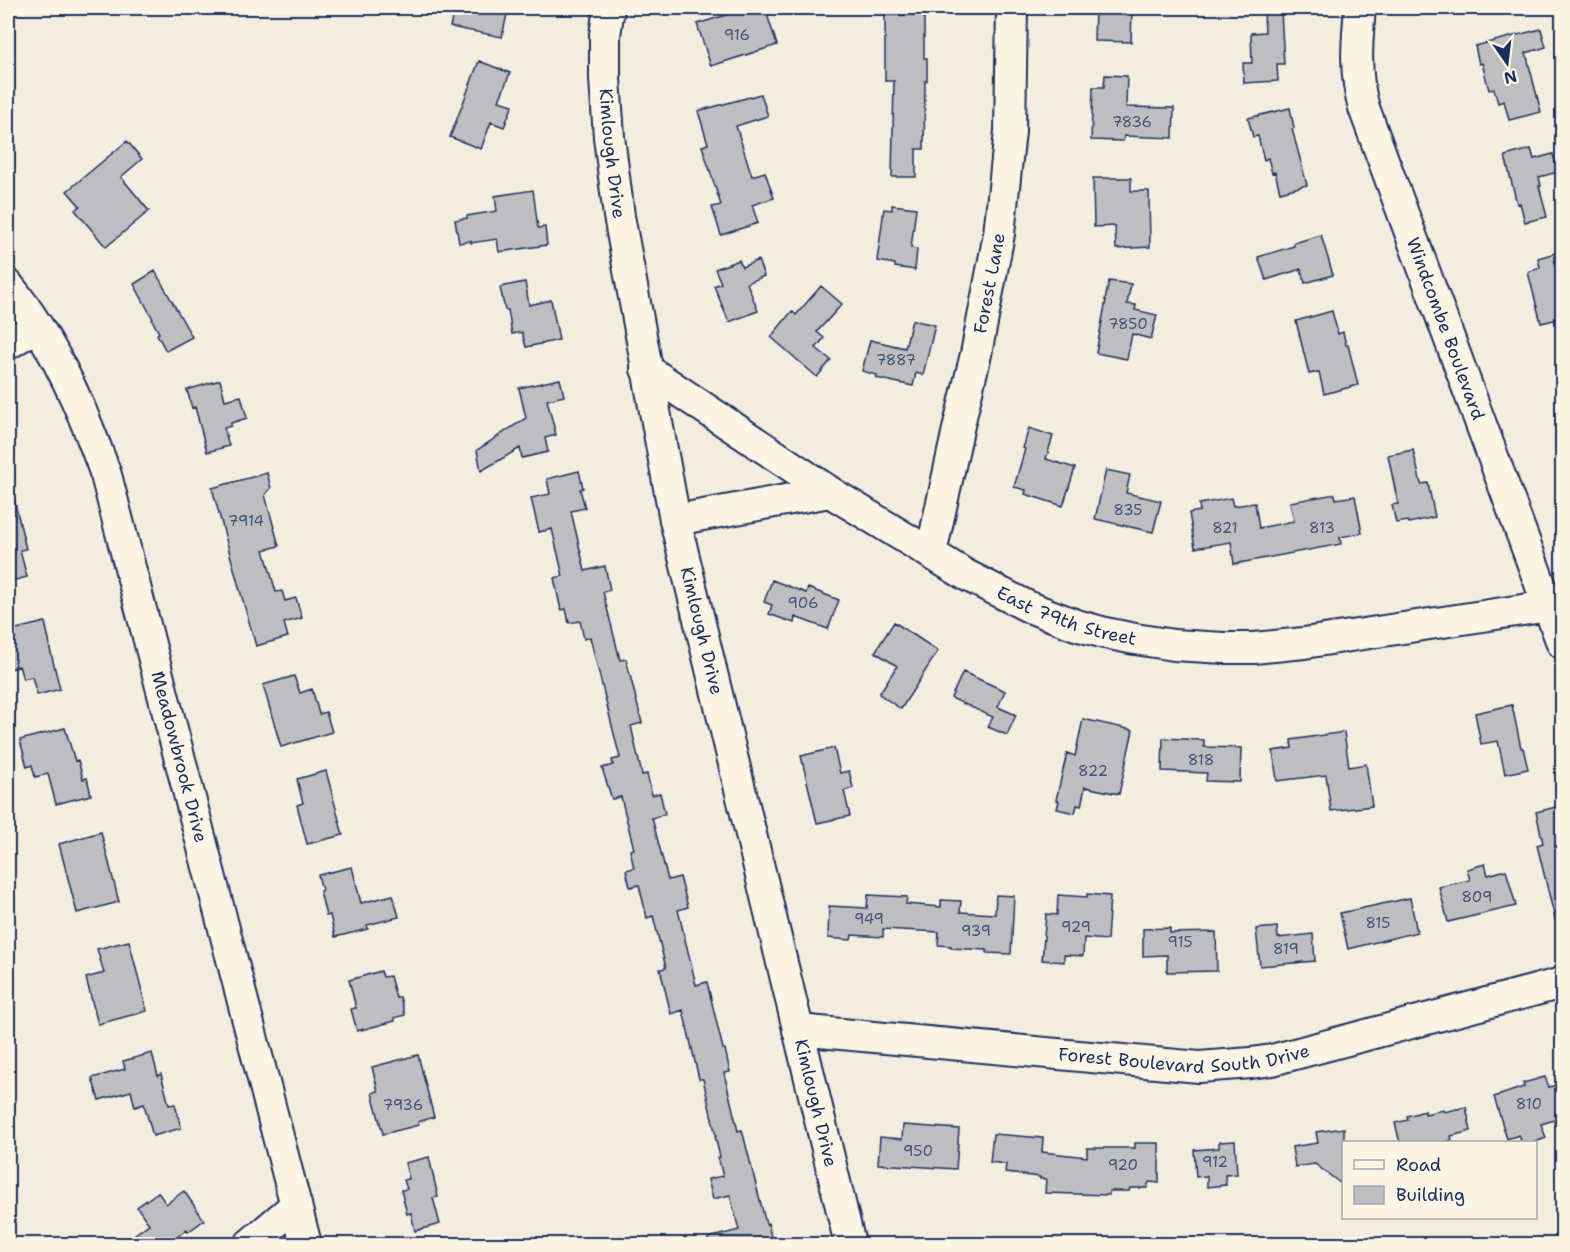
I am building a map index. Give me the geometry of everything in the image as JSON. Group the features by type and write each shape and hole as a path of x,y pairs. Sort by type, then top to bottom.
{"street":[{"name":"Kimlough Drive","path":"609,8 605,35 609,137 622,235 675,520 850,1245"},
{"name":"Forest Lane","path":"931,554 976,354 999,234 1010,131 1012,8"},
{"name":"Windcombe Boulevard","path":"1360,8 1357,73 1364,108 1563,643"},
{"name":"Meadowbrook Drive","path":"8,285 38,326 58,363 80,407 109,484 306,1245"},
{"path":"8,344 38,326"},
{"name":"East 79th Street","path":"646,369 830,492 966,575 1029,607 1076,625 1134,639 1184,646 1224,648 1275,646 1549,606"},
{"path":"675,520 830,492"},
{"name":"Forest Boulevard South Drive","path":"798,1030 1199,1067 1262,1062 1563,983"},
{"path":"250,1245 296,1206"}],"building":[{"path":"466,8 500,8 499,12 507,14 502,37 450,27 454,10 465,12"},
{"path":"738,8 765,8 777,45 711,66 697,24 739,11"},
{"path":"1095,8 1132,8 1131,42 1094,41"},
{"path":"1281,12 1284,64 1277,64 1278,81 1244,83 1243,63 1252,63 1251,33 1265,32 1264,13"},
{"path":"885,15 924,15 924,58 927,58 927,81 925,81 924,149 916,149 916,177 892,177 894,81 885,81"},
{"path":"1541,29 1546,47 1526,53 1541,112 1509,120 1504,101 1498,103 1494,89 1489,90 1475,46"},
{"path":"479,61 510,73 499,101 513,105 504,127 491,122 481,149 450,137"},
{"path":"1105,75 1127,76 1126,107 1174,108 1173,138 1124,136 1123,141 1091,140 1093,87 1104,87"},
{"path":"761,94 768,116 736,126 752,176 765,172 774,198 752,205 758,223 721,235 712,207 721,205 702,146 708,144 698,111"},
{"path":"1290,108 1294,128 1292,129 1307,185 1280,192 1275,172 1272,173 1268,158 1264,160 1258,136 1253,137 1248,118"},
{"path":"127,141 142,159 121,177 149,211 106,247 75,210 80,206 67,191"},
{"path":"1531,149 1534,159 1553,154 1558,172 1539,177 1547,217 1525,222 1520,203 1517,204 1505,156"},
{"path":"1093,178 1131,178 1131,191 1149,191 1150,247 1116,249 1115,226 1094,227"},
{"path":"533,190 538,228 545,227 547,245 499,252 497,239 459,243 455,220 497,211 495,196"},
{"path":"892,205 916,208 911,248 917,249 915,270 877,261 884,209 892,210"},
{"path":"1321,235 1333,275 1305,283 1301,269 1266,280 1258,257"},
{"path":"1559,252 1563,265 1563,318 1541,323 1528,272 1540,268 1538,258"},
{"path":"739,260 742,267 758,260 764,276 747,283 758,311 729,322 714,286 721,283 715,269"},
{"path":"155,271 192,337 166,351 157,334 159,333 153,319 134,284"},
{"path":"1109,281 1131,284 1127,304 1136,305 1135,310 1157,315 1151,339 1132,334 1127,359 1096,353"},
{"path":"525,282 529,305 551,300 559,340 526,347 522,332 512,334 508,310 505,310 500,287"},
{"path":"821,286 842,304 817,332 824,338 816,348 831,360 817,377 771,337 792,311 796,315"},
{"path":"1332,311 1338,334 1343,332 1346,345 1348,345 1358,385 1324,394 1319,372 1309,374 1296,321"},
{"path":"912,320 935,325 923,375 916,373 913,386 876,378 877,375 862,371 870,340 905,348"},
{"path":"560,379 564,396 547,400 556,435 545,438 548,452 522,458 520,448 481,471 477,450 526,418 519,388"},
{"path":"220,380 225,400 241,396 247,418 224,428 229,446 207,452 195,407 192,408 187,390"},
{"path":"1029,428 1053,436 1046,459 1075,468 1063,506 1025,494 1026,490 1014,487"},
{"path":"1413,450 1421,484 1428,483 1435,517 1409,523 1408,521 1396,523 1392,505 1398,504 1388,455"},
{"path":"1106,470 1130,475 1126,493 1161,501 1153,532 1095,519"},
{"path":"579,471 583,488 580,489 585,508 571,511 585,571 605,566 610,590 603,592 620,660 626,659 642,723 631,726 642,775 647,774 652,795 660,793 665,814 652,818 668,880 680,877 688,907 678,910 696,985 707,982 730,1072 724,1073 738,1131 742,1130 773,1245 708,1245 708,1238 739,1230 730,1195 713,1199 708,1179 723,1176 703,1079 699,1079 683,1010 671,1014 660,969 666,968 653,916 647,918 639,885 630,887 626,870 634,868 630,850 634,849 621,797 612,799 602,768 613,765 612,760 620,758 590,637 584,639 580,621 569,623 566,609 561,610 554,578 563,576 552,529 539,532 531,498 550,494 547,479"},
{"path":"267,473 271,488 265,495 279,546 264,550 276,592 282,591 285,601 296,598 302,618 284,623 288,637 256,646 212,488"},
{"path":"1335,494 1336,499 1355,496 1362,533 1340,537 1341,544 1234,564 1231,542 1195,548 1189,513 1200,511 1199,504 1231,498 1233,506 1255,503 1259,528 1294,521 1290,502"},
{"path":"8,499 14,499 26,549 20,550 27,577 8,582"},
{"path":"772,580 806,593 808,588 839,600 828,629 795,617 794,623 769,614 772,605 764,602"},
{"path":"45,622 60,689 37,695 32,677 23,679 19,666 11,669 8,657 8,631"},
{"path":"894,622 938,651 901,709 879,694 897,666 875,652"},
{"path":"963,672 1005,691 998,707 1016,715 1007,735 988,727 993,717 951,698"},
{"path":"294,676 300,693 312,689 319,714 326,712 332,732 281,747 263,685"},
{"path":"1512,705 1528,769 1505,774 1498,741 1481,744 1475,713"},
{"path":"1083,719 1133,730 1119,794 1085,787 1081,806 1077,805 1075,813 1057,809 1059,801 1056,800 1067,753 1075,756"},
{"path":"65,728 75,761 78,760 83,779 87,778 91,795 56,804 48,774 35,777 32,765 27,767 20,740"},
{"path":"1344,732 1349,767 1366,764 1372,806 1331,811 1326,775 1277,781 1273,751 1292,748 1291,740"},
{"path":"1163,738 1204,740 1204,747 1241,748 1240,782 1206,781 1207,773 1162,771"},
{"path":"834,748 840,773 849,771 853,788 844,791 850,816 817,823 801,756"},
{"path":"326,771 343,835 307,844 297,805 303,803 297,779"},
{"path":"1560,806 1563,817 1563,922 1556,923 1537,845 1543,843 1536,812"},
{"path":"101,832 119,902 77,913 59,844"},
{"path":"1485,864 1488,875 1506,870 1516,906 1448,922 1439,887 1470,880 1467,869"},
{"path":"352,867 361,903 393,895 399,917 367,925 368,929 335,937 330,915 326,916 318,875"},
{"path":"1087,894 1110,896 1107,940 1084,938 1083,956 1064,955 1064,962 1042,960 1046,914 1057,915 1058,895 1087,897"},
{"path":"868,895 907,897 906,904 941,907 941,900 961,901 960,912 995,914 996,895 1014,896 1011,954 987,953 987,950 938,945 939,932 883,929 883,937 852,935 851,940 828,938 829,906 867,908"},
{"path":"1410,898 1417,932 1348,949 1340,913"},
{"path":"1277,927 1278,938 1313,934 1315,961 1260,966 1256,929"},
{"path":"1170,928 1170,933 1216,932 1217,971 1167,972 1167,955 1143,956 1143,929"},
{"path":"129,941 147,1011 98,1024 86,978 104,973 97,949"},
{"path":"381,971 383,977 390,976 396,998 400,997 405,1015 394,1018 395,1021 357,1031 351,1009 356,1008 349,980"},
{"path":"152,1053 158,1076 161,1074 169,1105 175,1104 181,1128 153,1136 144,1104 135,1107 131,1091 99,1100 92,1078 125,1069 123,1061"},
{"path":"418,1055 434,1117 418,1122 419,1125 383,1134 372,1093 378,1091 372,1067"},
{"path":"1545,1077 1549,1087 1563,1083 1563,1110 1556,1112 1558,1119 1541,1124 1546,1138 1537,1141 1521,1141 1519,1135 1507,1139 1494,1097 1524,1087 1523,1083"},
{"path":"1466,1107 1471,1131 1451,1136 1452,1140 1448,1141 1400,1141 1395,1123 1408,1120 1407,1116 1425,1111 1425,1114 1443,1110 1444,1112"},
{"path":"903,1125 959,1129 956,1169 878,1164 880,1137 902,1139"},
{"path":"1344,1128 1342,1184 1315,1164 1295,1167 1292,1147 1318,1143 1316,1132"},
{"path":"993,1134 1043,1138 1042,1152 1087,1157 1087,1148 1135,1148 1135,1143 1159,1143 1159,1183 1149,1182 1147,1188 1130,1188 1129,1191 1109,1191 1109,1195 1045,1193 1046,1179 1005,1173 1006,1164 990,1162"},
{"path":"1235,1141 1237,1174 1225,1175 1226,1185 1207,1187 1207,1176 1196,1177 1194,1150 1219,1148 1219,1142"},
{"path":"429,1157 438,1197 433,1198 440,1224 415,1231 411,1213 407,1214 401,1190 407,1189 404,1180 409,1179 405,1163"},
{"path":"184,1191 204,1220 188,1232 187,1229 166,1245 120,1245 149,1224 137,1207 158,1192 166,1204"}]}
